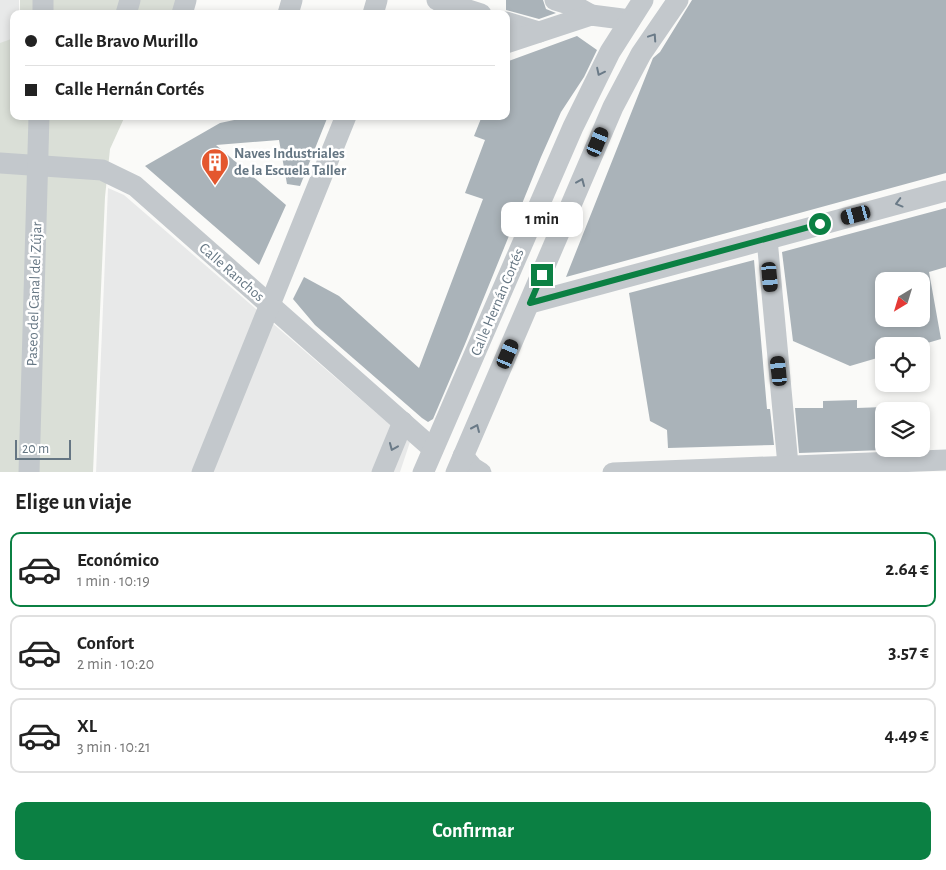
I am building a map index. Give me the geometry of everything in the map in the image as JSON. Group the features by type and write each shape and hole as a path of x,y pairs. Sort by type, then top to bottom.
{"street":[{"path":"437,0 468,10"},
{"path":"555,0 575,6 591,15"},
{"name":"Calle Hernán Cortés","path":"423,472 573,127 610,52 622,13 643,0"},
{"name":"Calle Hernán Cortés","path":"460,464 623,86 641,54 678,0"},
{"path":"510,42 591,15 622,13"},
{"path":"510,23 539,32"},
{"name":"Paseo del Canal del Zújar","path":"29,472 39,120"},
{"path":"202,472 344,120"},
{"name":"Calle Ranchos","path":"0,163 102,170 135,186 433,448"},
{"path":"530,303 946,190"},
{"path":"767,239 798,467"},
{"path":"382,472 404,422"},
{"path":"613,472 798,467 946,460"},
{"path":"460,464 481,472"}],"shaded area":[{"path":"0,0 19,0 19,10 10,10 10,96 0,165"},
{"path":"20,0 186,0 183,10 20,10"},
{"path":"10,39 10,120 123,120 110,149 105,197 93,472 0,472 0,43"},
{"path":"108,188 124,195 410,442 400,472 96,472"}],"building":[{"path":"506,0 543,0 546,9 556,13 539,19 506,10"},
{"path":"692,0 946,0 946,173 566,277 653,58 660,52"},
{"path":"577,36 597,50 584,77 561,112 433,419 428,422 315,325 293,299 304,277 339,296 419,368 483,199 465,193 485,140 474,136 480,120 510,120 510,61"},
{"name":"Naves Industriales de la Escuela Taller","path":"234,120 326,120 300,186 287,184 279,140 216,145 286,205 259,265 145,166 220,123"},
{"path":"946,208 946,267 929,272 875,272 875,328 930,328 930,278 941,339 930,342 930,337 875,337 875,359 850,366 793,341 782,252"},
{"path":"754,260 767,409 770,409 774,445 668,448 667,430 650,421 629,293"},
{"path":"857,400 857,408 875,407 875,450 799,453 795,408 823,408 823,401"}],"place":[{"name":"Naves Industriales de la Escuela Taller","path":"215,186"}],"route":[{"path":"542,275 530,303 820,224"}]}
